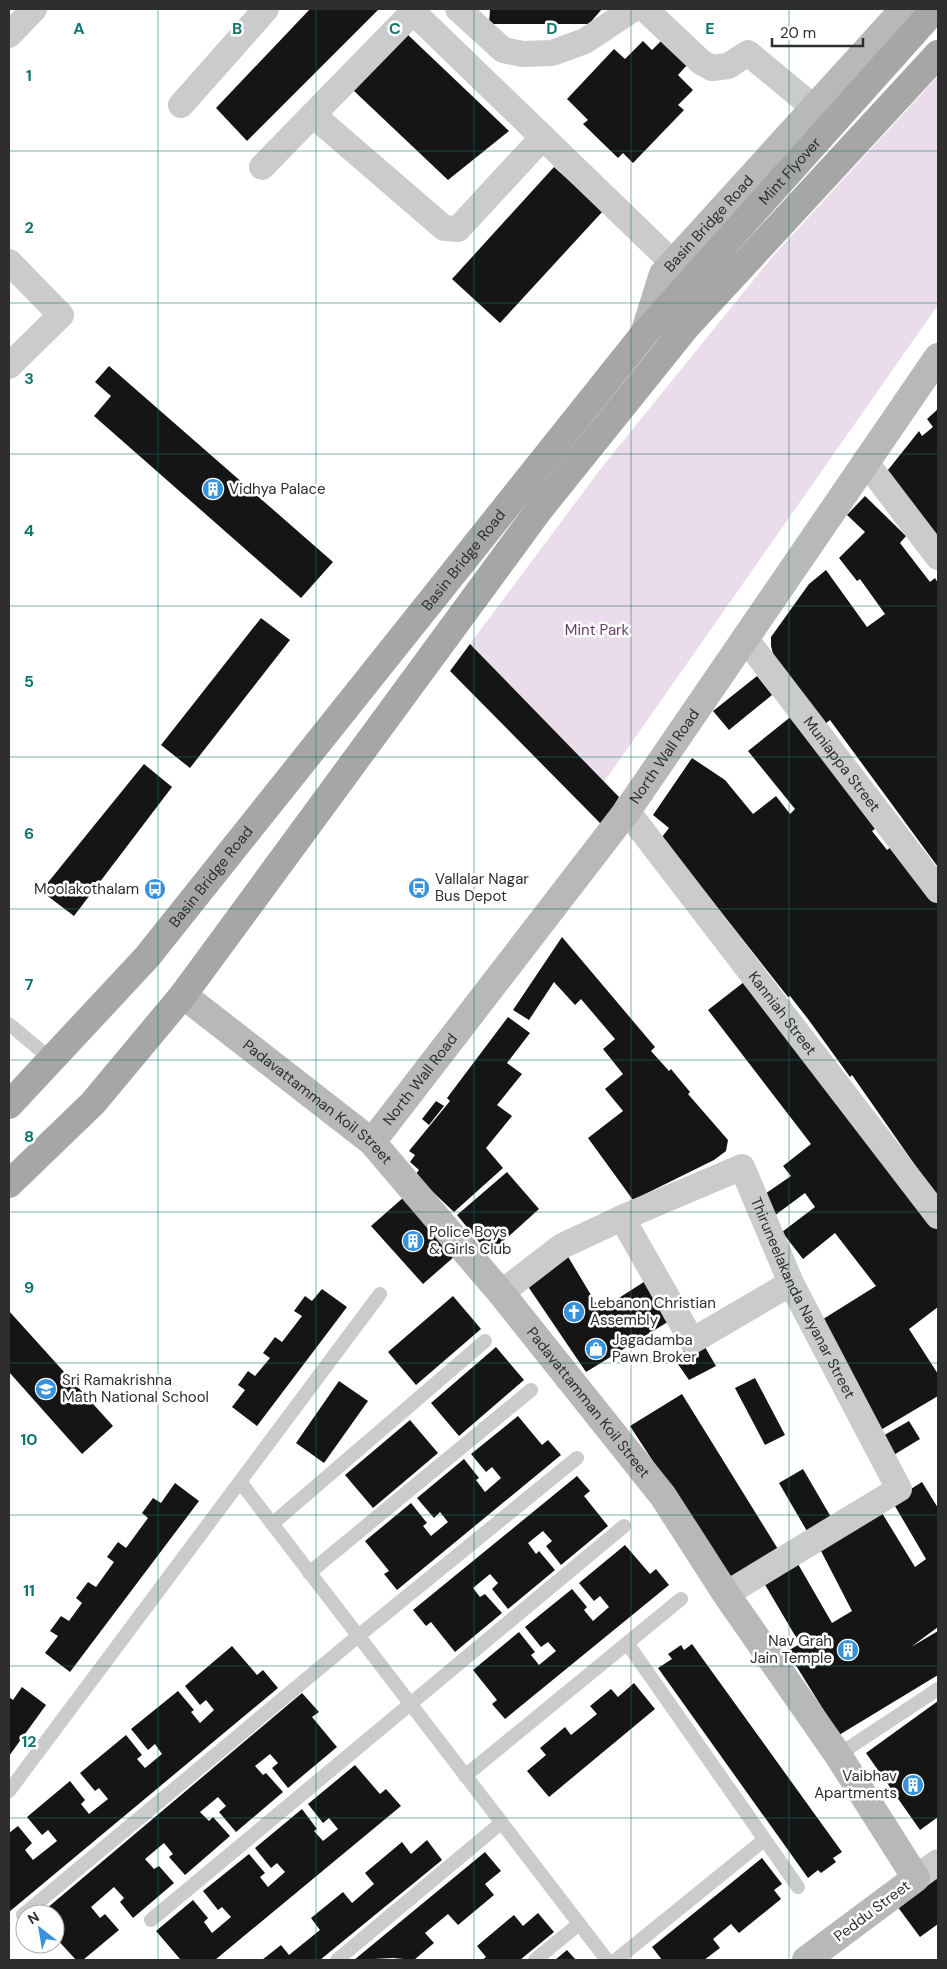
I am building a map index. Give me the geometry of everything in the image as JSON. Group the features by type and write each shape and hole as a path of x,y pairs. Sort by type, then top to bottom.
{"main road":[{"name":"Basin Bridge Road","path":"9,1105 147,956 644,334 663,274 904,9"},
{"name":"Mint Flyover","path":"644,334 935,9"},
{"name":"Mint Flyover","path":"724,286 938,54"},
{"name":"Basin Bridge Road","path":"9,1184 93,1103 184,995 539,510 686,327 724,286"},
{"name":"North Wall Road","path":"372,1142 627,811 938,357"},
{"name":"Padavattamman Koil Street","path":"184,995 372,1142 501,1293 663,1496 726,1594 838,1754 916,1878"},
{"name":"Peddu Street","path":"806,1960 916,1878"}],"street":[{"path":"9,35 34,9"},
{"path":"181,105 266,9"},
{"path":"458,9 503,50 523,54 552,53 585,41 633,9"},
{"path":"645,9 701,62 712,68 728,66 748,53 813,107"},
{"path":"262,167 314,115 411,11 673,262"},
{"path":"314,115 444,228 458,228 543,137"},
{"path":"9,262 61,315 9,366"},
{"path":"865,462 938,557"},
{"name":"Muniappa Street","path":"745,638 938,890"},
{"name":"Kanniah Street","path":"627,811 938,1216"},
{"name":"Thiruneelakanda Nayanar Street","path":"501,1293 562,1246 622,1218 742,1167 791,1283 900,1490 726,1594"},
{"path":"622,1218 692,1341 791,1283"},
{"name":"Peddu Street","path":"916,1878 938,1862"}],"lane":[{"path":"9,1024 52,1060"},
{"path":"9,1792 380,1294"},
{"path":"272,1524 485,1341"},
{"path":"309,1573 531,1390"},
{"path":"37,1904 357,1637 577,1458"},
{"path":"240,1483 607,1960"},
{"path":"151,1920 411,1706 624,1526"},
{"path":"465,1776 681,1600"},
{"path":"627,1643 798,1887"},
{"path":"838,1754 938,1689"},
{"path":"337,1960 501,1824"},
{"path":"616,1960 764,1840"},
{"path":"535,1960 579,1924"}],"green space":[{"name":"Mint Park","path":"938,76 938,305 604,782 470,644 602,467 773,256"}],"building":[{"path":"310,9 379,9 247,141 216,108"},
{"path":"490,9 602,9 589,24 489,24"},
{"path":"406,33 509,131 448,180 353,90"},
{"path":"662,40 687,65 678,75 693,90 678,105 684,110 633,163 623,153 618,158 583,124 588,120 567,99 614,49 625,59 643,41 652,50"},
{"path":"554,167 603,211 500,323 452,279"},
{"name":"Vidhya Palace","path":"109,366 333,562 301,598 94,416 111,396 95,382"},
{"path":"938,409 938,547 884,475 919,431 922,436 933,427 927,419"},
{"path":"865,496 906,536 900,543 930,582 935,578 938,583 938,867 830,720 825,724 773,654 771,646 771,637 809,584 826,570 867,627 885,614 860,579 857,581 839,558 865,532 847,515"},
{"path":"261,618 290,640 190,768 161,745"},
{"path":"470,644 619,797 602,825 450,671"},
{"path":"757,676 772,695 729,730 713,711"},
{"path":"793,715 880,825 872,831 887,850 897,843 938,897 938,1198 852,1075 850,1077 790,996 788,997 662,837 669,828 653,815 692,758 725,780 753,814 776,796 790,814 795,809 748,751"},
{"path":"144,764 172,787 74,916 41,891"},
{"path":"562,937 655,1047 651,1051 669,1071 671,1069 690,1092 688,1094 728,1140 726,1151 714,1160 633,1200 588,1138 623,1111 605,1089 623,1074 603,1049 615,1039 581,999 575,1005 554,982 529,1020 513,1010"},
{"path":"744,982 938,1225 938,1307 909,1329 938,1374 938,1396 879,1431 820,1321 876,1286 835,1233 803,1259 782,1232 815,1207 805,1193 774,1216 762,1196 791,1176 783,1166 811,1144 708,1010"},
{"path":"508,1017 530,1033 507,1063 522,1074 497,1105 512,1116 486,1148 503,1168 454,1212 415,1175 419,1170 410,1162 415,1155 409,1151 450,1101 447,1098"},
{"path":"436,1101 444,1106 429,1125 422,1119"},
{"path":"507,1172 539,1209 489,1254 457,1215"},
{"name":"Police Boys & Girls Club","path":"404,1197 455,1256 423,1284 371,1226"},
{"path":"567,1255 600,1310 647,1280 671,1320 586,1372 525,1282"},
{"path":"322,1289 347,1307 257,1426 232,1407 245,1390 238,1385 248,1371 255,1376 270,1358 263,1353 275,1337 282,1342 302,1316 294,1311 305,1296 312,1301"},
{"path":"453,1296 481,1329 416,1385 388,1352"},
{"path":"9,1311 113,1426 82,1454 9,1372"},
{"path":"702,1342 716,1366 689,1380 673,1357"},
{"path":"496,1347 524,1380 459,1436 431,1403"},
{"path":"755,1378 785,1435 765,1445 735,1388"},
{"path":"339,1381 368,1401 324,1463 296,1443"},
{"path":"682,1394 781,1554 733,1584 630,1426"},
{"path":"518,1416 542,1445 548,1440 561,1455 397,1590 384,1574 389,1571 365,1541 411,1503 427,1523 423,1526 431,1536 448,1522 440,1512 434,1518 417,1498 464,1459 479,1478 476,1480 485,1492 501,1478 492,1467 486,1472 471,1454"},
{"path":"410,1420 438,1453 373,1508 345,1475"},
{"path":"909,1421 920,1439 892,1456 881,1437"},
{"path":"803,1469 835,1524 811,1538 779,1483"},
{"path":"577,1476 590,1491 584,1496 608,1526 561,1565 546,1546 552,1541 543,1531 528,1543 536,1554 539,1551 555,1570 508,1609 492,1589 498,1583 490,1574 473,1588 480,1597 485,1594 502,1613 455,1652 431,1622 426,1626 413,1610"},
{"path":"922,1482 938,1508 938,1627 911,1647 938,1631 938,1675 839,1735 787,1651 800,1644 764,1583 798,1564 832,1623 852,1611 821,1551 882,1513 915,1567 926,1559 892,1501"},
{"path":"175,1483 199,1501 70,1672 45,1653 58,1636 50,1631 61,1616 69,1621 82,1603 76,1598 88,1582 96,1587 114,1562 107,1557 118,1542 126,1548 148,1518 142,1513 153,1498 161,1503"},
{"path":"625,1545 650,1574 656,1569 669,1585 505,1719 492,1704 497,1700 473,1670 519,1632 535,1652 531,1655 539,1665 556,1651 548,1642 541,1647 525,1627 572,1589 587,1607 584,1610 593,1621 609,1607 600,1596 594,1601 579,1583"},
{"path":"692,1644 842,1852 833,1858 836,1862 821,1873 818,1870 808,1878 658,1668 672,1659 668,1654 681,1645 684,1650"},
{"path":"232,1646 257,1675 263,1670 278,1688 19,1904 15,1904 15,1907 9,1912 9,1833 18,1826 32,1843 25,1850 33,1860 57,1841 48,1830 42,1835 27,1817 70,1781 85,1800 81,1804 89,1814 108,1799 99,1788 95,1791 80,1773 126,1735 142,1755 137,1759 145,1768 162,1754 155,1744 148,1750 131,1729 178,1691 194,1710 191,1712 200,1723 214,1710 206,1700 200,1705 185,1686"},
{"path":"634,1683 655,1709 549,1797 527,1771 546,1755 540,1748 565,1727 571,1735 597,1714 590,1706 611,1689 618,1697"},
{"path":"22,1687 46,1705 9,1756 9,1697 13,1700"},
{"path":"302,1693 319,1712 312,1717 337,1747 288,1788 272,1768 278,1763 270,1754 255,1766 263,1775 266,1773 283,1792 236,1832 219,1812 226,1806 218,1797 200,1812 209,1821 213,1817 230,1836 185,1875 169,1857 173,1854 164,1843 145,1859 154,1869 159,1866 174,1883 133,1918 120,1902 124,1898 114,1887 91,1907 100,1918 105,1914 119,1930 83,1960 76,1960 65,1948 65,1904 52,1904"},
{"name":"Vaibhav Apartments","path":"938,1701 938,1817 920,1830 866,1753"},
{"path":"355,1765 380,1794 386,1789 401,1806 215,1960 178,1960 180,1959 156,1931 193,1900 208,1918 204,1922 212,1933 231,1917 222,1907 218,1910 203,1891 249,1854 265,1873 260,1877 268,1887 285,1872 277,1863 271,1868 255,1848 302,1809 317,1829 314,1831 323,1841 338,1829 329,1818 323,1823 308,1804"},
{"path":"427,1840 442,1860 320,1960 262,1960 281,1945 289,1955 320,1930 311,1918 343,1892 352,1903 374,1884 365,1873 402,1842 411,1854"},
{"path":"485,1852 501,1871 485,1884 494,1895 458,1925 448,1914 425,1933 434,1943 414,1960 393,1958 354,1960"},
{"path":"762,1858 782,1884 774,1890 781,1899 739,1933 731,1924 713,1939 720,1948 704,1960 662,1960 652,1947"},
{"path":"938,1869 938,1924 920,1937 894,1902"},
{"path":"538,1913 554,1932 520,1960 482,1960 486,1957 477,1946 514,1915 523,1926"},
{"path":"567,1950 576,1960 555,1960"}],"place":[{"name":"Vidhya Palace","path":"213,489"},
{"name":"Vallalar Nagar Bus Depot","path":"419,888"},
{"name":"Moolakothalam","path":"155,889"},
{"name":"Police Boys & Girls Club","path":"413,1241"},
{"name":"Lebanon Christian Assembly","path":"574,1312"},
{"name":"Jagadamba Pawn Broker","path":"596,1349"},
{"name":"Sri Ramakrishna Math National School","path":"46,1389"},
{"name":"Nav Grah Jain Temple","path":"848,1650"},
{"name":"Vaibhav Apartments","path":"913,1785"}]}
